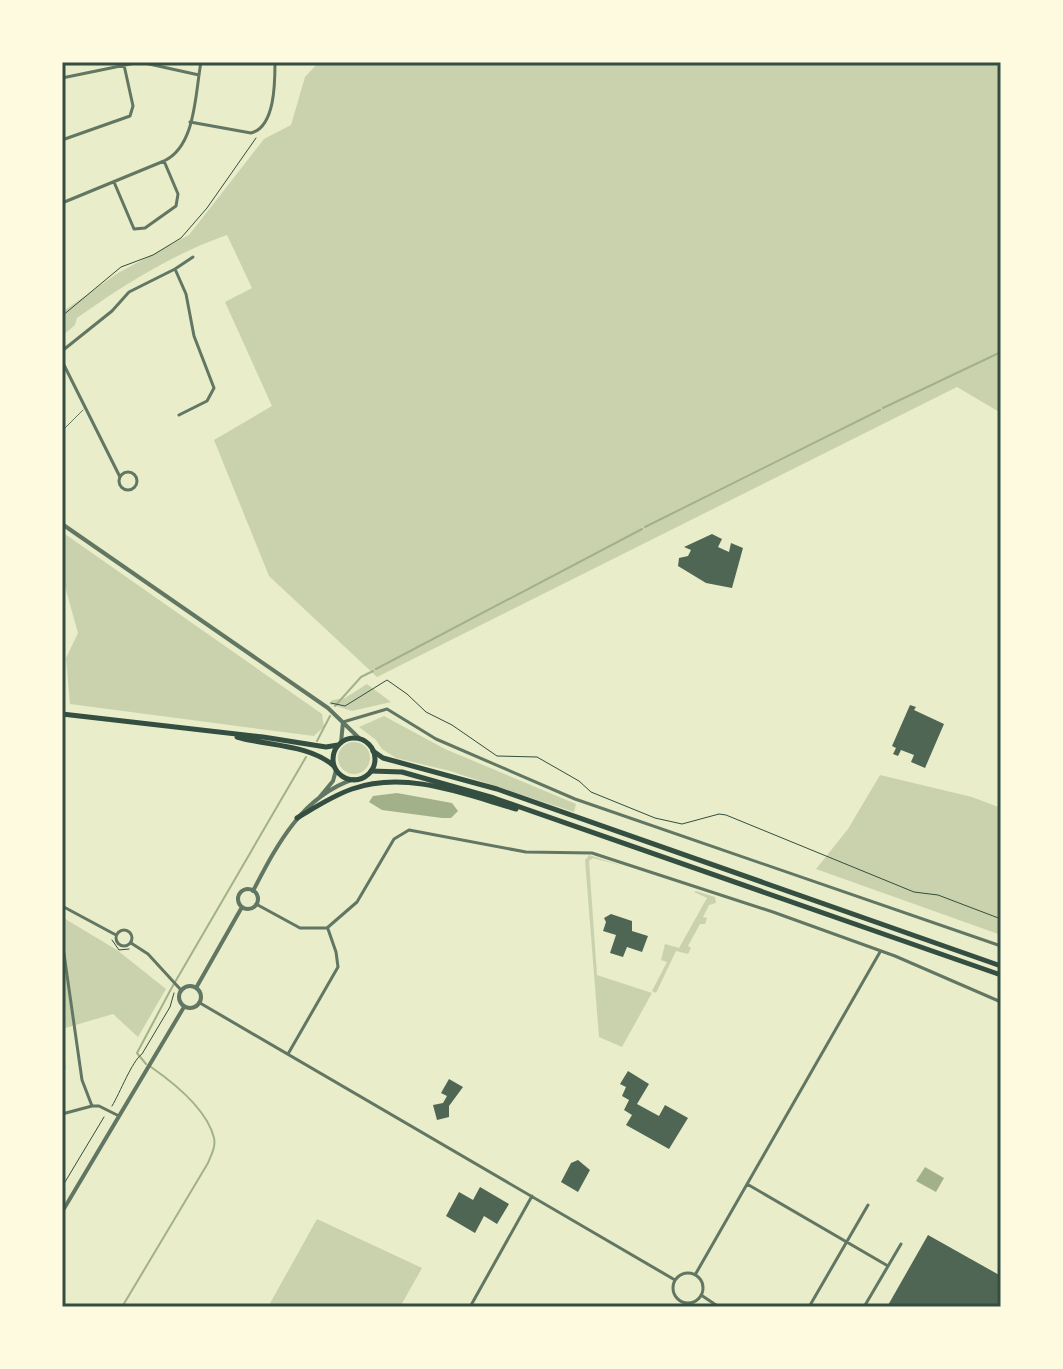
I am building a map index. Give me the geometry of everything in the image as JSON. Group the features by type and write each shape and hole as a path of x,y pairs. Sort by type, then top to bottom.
{"main road":[{"path":"62,714 326,747 349,738 359,738 389,760 497,789 1001,966"},
{"path":"228,735 316,755 342,776 354,779 371,771 373,751"},
{"path":"335,768 333,755 340,744"},
{"path":"371,771 394,771 439,781 1001,975"},
{"path":"297,818 350,789 402,782 465,794 570,824"}],"street":[{"path":"62,78 143,62 199,75"},
{"path":"62,203 164,161 182,148 187,138 201,62"},
{"path":"190,122 256,132 262,127 272,100 275,62"},
{"path":"62,140 130,116 133,106 124,65"},
{"path":"114,182 134,229 145,228 176,206 178,194 164,161"},
{"path":"62,351 112,311 129,292 193,257"},
{"path":"175,269 186,294 196,342 214,388 207,401 179,415"},
{"path":"62,361 120,477 120,486 125,490 136,485 136,477 132,473 126,472 120,477"},
{"path":"62,524 316,699 338,715 359,738"},
{"path":"343,722 387,709 436,739 575,799 1001,946"},
{"path":"340,744 343,722"},
{"path":"253,891 297,818 333,781 335,768"},
{"path":"317,800 354,779"},
{"path":"256,904 300,928 327,928 357,902 394,839 409,830 526,852 592,853 773,912 1001,1002"},
{"path":"247,889 253,891 257,895 256,904 249,909 242,907 239,895 247,889"},
{"path":"62,907 116,935 119,945 124,947 131,943"},
{"path":"196,988 242,907"},
{"path":"288,1054 338,967 327,928"},
{"path":"116,935 126,931 131,936 131,943"},
{"path":"62,940 82,1080 92,1106"},
{"path":"131,943 148,954 181,990"},
{"path":"695,1275 880,952"},
{"path":"181,990 190,986 201,993 200,1003 195,1008 184,1007"},
{"path":"181,990 179,997 184,1007"},
{"path":"200,1003 675,1280"},
{"path":"62,1212 184,1007"},
{"path":"62,1114 99,1106 119,1116"},
{"path":"747,1184 888,1266"},
{"path":"470,1307 532,1196"},
{"path":"809,1307 868,1205"},
{"path":"864,1307 901,1244"},
{"path":"695,1275 681,1275 675,1280 673,1291 681,1301 692,1302 701,1295"},
{"path":"695,1275 701,1283 701,1295"},
{"path":"701,1295 719,1307"},
{"path":"677,1307 681,1301"}],"lane":[{"path":"62,431 85,407"}],"path":[{"path":"62,316 121,267 153,255 181,238 227,181 255,141 256,132"},
{"path":"332,703 340,705 387,680 426,712 452,725 491,753 502,757 537,757 579,781 591,792 647,815 682,824 726,815 914,892 938,895 1001,919"},
{"path":"110,937 119,950 134,950"},
{"path":"62,1187 124,1086 136,1058 142,1054 170,1007 175,990"}],"shaded area":[{"path":"319,62 1001,62 1001,413 957,387 377,677 269,576 214,440 272,406 225,302 252,288 227,235 187,251 131,282 77,318 75,325 62,336 62,312 118,273 189,235 264,139 291,125 305,77"},
{"path":"62,532 322,714 324,727 314,736 70,704 66,658 78,633 62,576"},
{"path":"367,684 391,702 352,711 329,704 332,700 345,698"},
{"path":"384,716 445,749 576,804 574,812 450,771 396,758 359,727"},
{"path":"354,742 366,746 370,758 366,770 354,774 342,770 338,758 342,746"},
{"path":"880,775 972,797 1001,808 1001,935 816,869 848,829"},
{"path":"397,793 452,803 458,811 451,818 442,818 382,810 369,802 373,796"},
{"path":"589,855 623,866 593,858 589,861 597,975 652,993 622,1047 599,1037 585,860"},
{"path":"696,891 715,897 716,903 709,905 703,917 707,918 705,924 700,924 688,946 691,948 688,954 676,951 656,993 652,991 667,962 661,960 665,944 679,948 707,898"},
{"path":"62,917 117,950 166,989 138,1037 113,1014 62,1029"},
{"path":"62,1029 66,1069 62,1070"},
{"path":"925,1167 944,1178 936,1192 916,1181"},
{"path":"317,1219 422,1268 400,1307 268,1307"}],"building":[{"path":"712,534 722,539 718,547 729,552 731,543 743,548 732,588 706,583 678,566 679,558 688,556 691,550 684,547"},
{"path":"910,705 916,707 914,710 944,724 925,768 911,762 914,755 901,750 898,756 893,754 896,748 892,746"},
{"path":"611,914 632,921 632,931 648,936 642,952 627,947 623,957 610,953 616,935 603,931 604,918"},
{"path":"628,1071 649,1084 637,1104 659,1116 665,1105 688,1118 669,1149 626,1125 632,1115 624,1110 629,1100 622,1096 626,1087 620,1084"},
{"path":"449,1079 463,1087 449,1106 449,1117 437,1120 433,1105 443,1103 447,1096 441,1093"},
{"path":"578,1160 590,1170 578,1192 561,1182 571,1163"},
{"path":"480,1187 509,1204 497,1224 484,1216 475,1233 446,1216 459,1192 473,1200"},
{"path":"928,1235 1001,1276 1001,1307 887,1307"}],"waterway":[{"path":"883,408 1001,352"},
{"path":"645,527 880,410"},
{"path":"376,669 642,529"},
{"path":"335,706 361,677 373,671"},
{"path":"317,741 330,716"},
{"path":"146,1064 137,1053 306,757"},
{"path":"122,1307 208,1163 214,1145 210,1127 197,1107 151,1067"}]}
